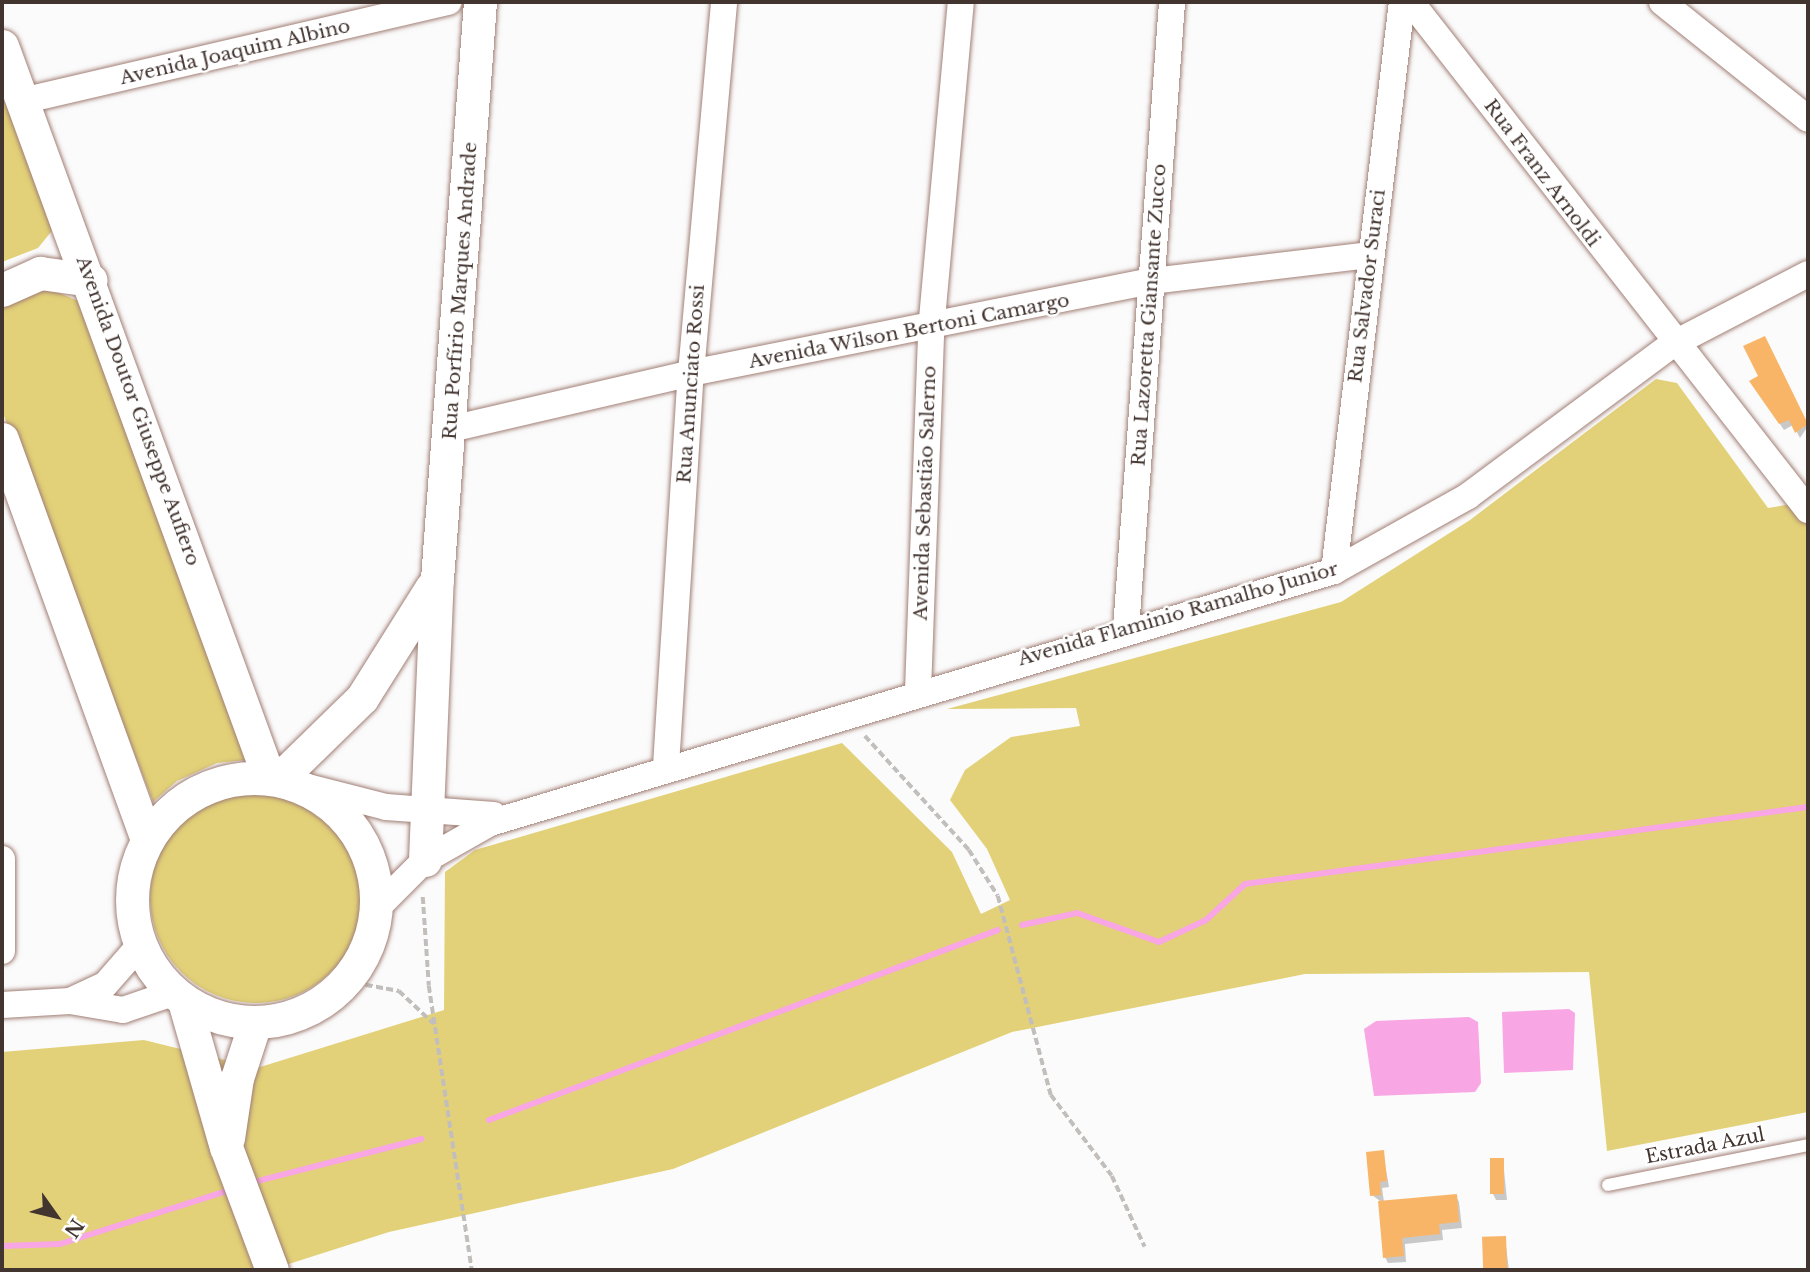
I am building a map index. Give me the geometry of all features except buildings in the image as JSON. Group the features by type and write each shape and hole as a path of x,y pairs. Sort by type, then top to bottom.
{"street":[{"name":"Avenida Joaquim Albino","path":"22,102 449,2"},
{"name":"Rua Porfírio Marques Andrade","path":"425,859 424,811 437,579 451,429 480,2"},
{"name":"Rua Anunciato Rossi","path":"666,766 691,373 724,2"},
{"name":"Avenida Sebastião Salerno","path":"918,691 930,330 961,2"},
{"name":"Rua Lazoretta Giansante Zucco","path":"1126,629 1172,2"},
{"name":"Rua Salvador Suraci","path":"1334,571 1402,2"},
{"name":"Rua Franz Arnoldi","path":"1411,2 1673,344 1808,510"},
{"path":"1662,2 1808,119"},
{"name":"Avenida Doutor Giuseppe Aufiero","path":"2,46 283,781"},
{"path":"2,276 46,252 66,216"},
{"name":"Avenida Wilson Bertoni Camargo","path":"451,429 691,373 930,330 1151,281 1370,255"},
{"path":"2,290 40,273 91,280"},
{"name":"Avenida Flaminio Ramalho Junior","path":"377,908 425,859 467,833 666,766 844,716 1126,629 1334,571 1468,496 1673,344 1808,274"},
{"path":"2,439 147,840"},
{"name":"Rua Porfírio Marques Andrade","path":"283,781 362,698 437,579"},
{"path":"2,1006 70,1002 123,1010 179,997 218,1017 255,1023 314,1007 345,981 372,934 377,908 370,857 359,834 333,806 283,781 234,779 199,790 170,811 147,840 134,874 132,910 140,945 179,997 228,1152 272,1270"},
{"name":"Avenida Flaminio Ramalho Junior","path":"283,781 424,811 527,814"},
{"path":"2,859 2,951"},
{"path":"70,1002 105,985 140,945"},
{"path":"228,1152 237,1078 255,1023"}],"lane":[{"name":"Estrada Azul","path":"1608,1185 1808,1145"}],"path":[{"path":"844,716 970,850 998,896 1051,1095 1112,1176 1145,1247"},
{"path":"425,859 435,1025 471,1270"},
{"path":"345,981 399,991 435,1025"}],"shaded area":[{"path":"2,71 55,227 38,248 2,262"},
{"path":"47,288 86,304 257,759 217,763 177,781 153,802 2,411 2,303"},
{"path":"1656,379 1677,383 1768,508 1808,501 1808,1112 1607,1151 1589,972 1305,974 1012,1032 673,1169 389,1232 270,1270 2,1270 2,1052 144,1040 257,1068 444,1010 445,872 475,850 842,743 952,852 981,914 1010,900 987,849 950,800 965,770 1011,737 1080,726 1076,708 947,709 1341,602 1470,520"},
{"path":"256,791 297,799 331,822 354,856 362,897 354,938 331,972 297,995 256,1003 215,995 181,972 158,938 150,897 158,856 181,822 215,799"},
{"path":"1569,1009 1575,1013 1573,1070 1504,1073 1502,1012"},
{"path":"1469,1017 1478,1022 1481,1083 1475,1092 1374,1096 1364,1029 1376,1021"}],"waterway":[{"path":"1022,925 1077,913 1159,942 1206,920 1245,884 1808,807"},
{"path":"489,1120 998,930"},
{"path":"250,1183 421,1139"},
{"path":"2,1246 60,1244 233,1189"}]}
